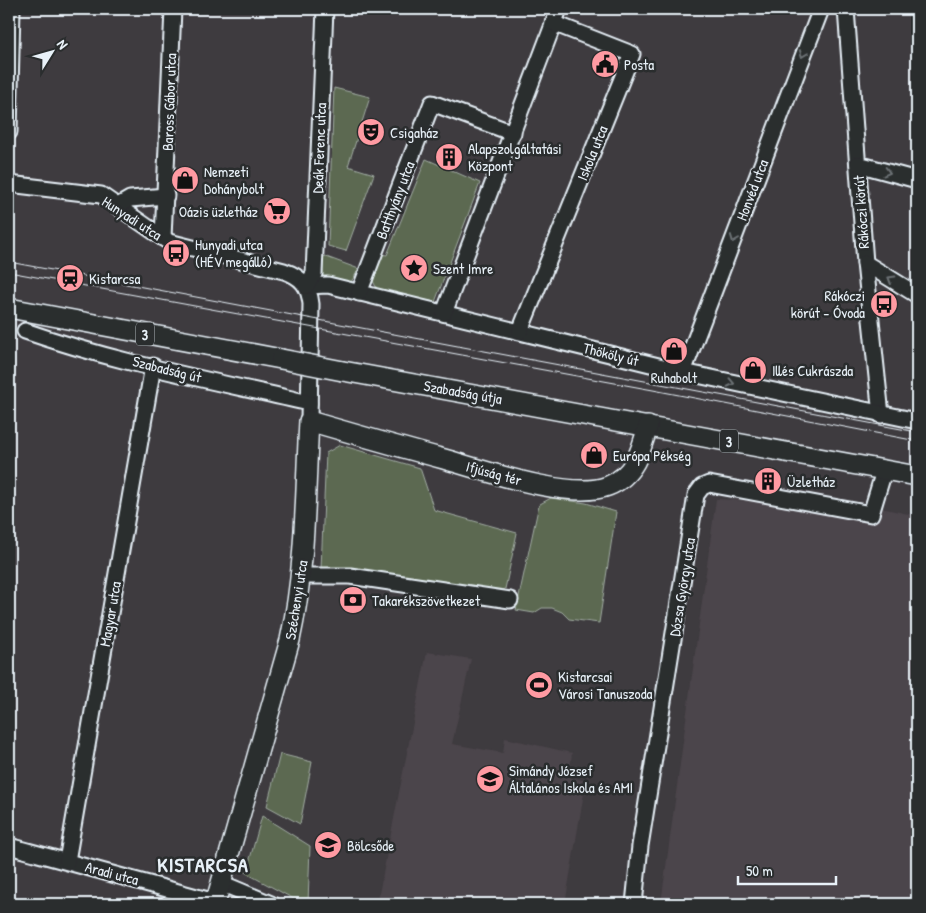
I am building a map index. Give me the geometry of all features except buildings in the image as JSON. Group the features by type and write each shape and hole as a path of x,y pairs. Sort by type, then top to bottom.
{"main road":[{"name":"Szabadság útja","path":"9,308 917,476"},
{"name":"Ifjúság tér","path":"309,412 534,484 580,490 604,488 624,476 633,467 648,426"},
{"name":"Széchenyi utca","path":"215,903 290,640 302,576 309,412"}],"street":[{"path":"9,132 12,9"},
{"name":"Baross Gábor utca","path":"163,238 173,9"},
{"name":"Deák Ferenc utca","path":"306,286 314,274 326,9"},
{"path":"444,314 559,9"},
{"name":"Honvéd utca","path":"684,372 821,9"},
{"name":"Rákóczi körút","path":"846,9 865,263 881,415"},
{"name":"Iskola utca","path":"520,331 632,54 553,23"},
{"name":"Batthyány utca","path":"359,293 432,103 513,134"},
{"path":"858,164 917,180"},
{"name":"Hunyadi utca","path":"9,184 101,195 163,238 284,271 298,276 306,286"},
{"path":"118,206 130,199 166,196"},
{"path":"865,263 917,295"},
{"name":"Thököly út","path":"306,286 328,285 684,372 881,415 917,421"},
{"name":"Széchenyi utca","path":"306,286 311,304 309,412"},
{"name":"Szabadság út","path":"25,331 309,412"},
{"name":"Magyar utca","path":"67,861 153,366"},
{"name":"Dózsa György utca","path":"634,904 640,846 696,495 702,487 709,484 871,514 884,471"},
{"path":"302,576 350,576 510,600"},
{"name":"Aradi utca","path":"9,846 215,903"},
{"path":"221,883 271,904"}],"shaded area":[{"path":"716,499 881,508 917,516 917,904 661,904"},
{"name":"Simándy József Általános Iskola és AMI","path":"427,652 471,659 452,744 503,753 505,738 572,753 569,777 586,781 565,904 377,904"}],"green space":[{"path":"334,88 370,97 348,166 374,174 346,251 328,246"},
{"path":"426,159 480,183 435,302 378,291 370,275 380,254 387,255"},
{"path":"321,255 359,269 351,282 344,285 323,280 321,277"},
{"path":"340,445 420,468 434,510 517,533 505,589 488,594 321,569 326,453"},
{"path":"551,498 586,503 616,512 599,623 569,619 562,612 552,608 542,608 534,613 516,610 538,509 540,504"},
{"path":"280,754 312,762 300,824 267,806"},
{"path":"262,816 310,846 308,904 303,904 246,873"}],"tram line":[{"path":"9,262 917,432"},
{"path":"9,272 653,390 917,441"}],"place":[{"name":"Posta","path":"605,64"},
{"name":"Csigaház","path":"371,132"},
{"name":"Alapszolgáltatási Központ","path":"449,157"},
{"name":"Nemzeti Dohánybolt","path":"185,180"},
{"name":"Oázis üzletház","path":"277,211"},
{"name":"Hunyadi utca (HÉV megálló)","path":"176,253"},
{"name":"Szent Imre","path":"414,268"},
{"name":"Kistarcsa","path":"70,278"},
{"name":"Rákóczi körút - Óvoda","path":"884,304"},
{"name":"Ruhabolt","path":"674,351"},
{"name":"Illés Cukrászda","path":"753,370"},
{"name":"Európa Pékség","path":"594,455"},
{"name":"Üzletház","path":"768,481"},
{"name":"Takarékszövetkezet","path":"353,600"},
{"name":"Kistarcsai Városi Tanuszoda","path":"539,685"},
{"name":"Simándy József Általános Iskola és AMI","path":"490,779"},
{"name":"Bölcsőde","path":"328,845"}],"district":[{"name":"KISTARCSA","path":"203,864"}]}
